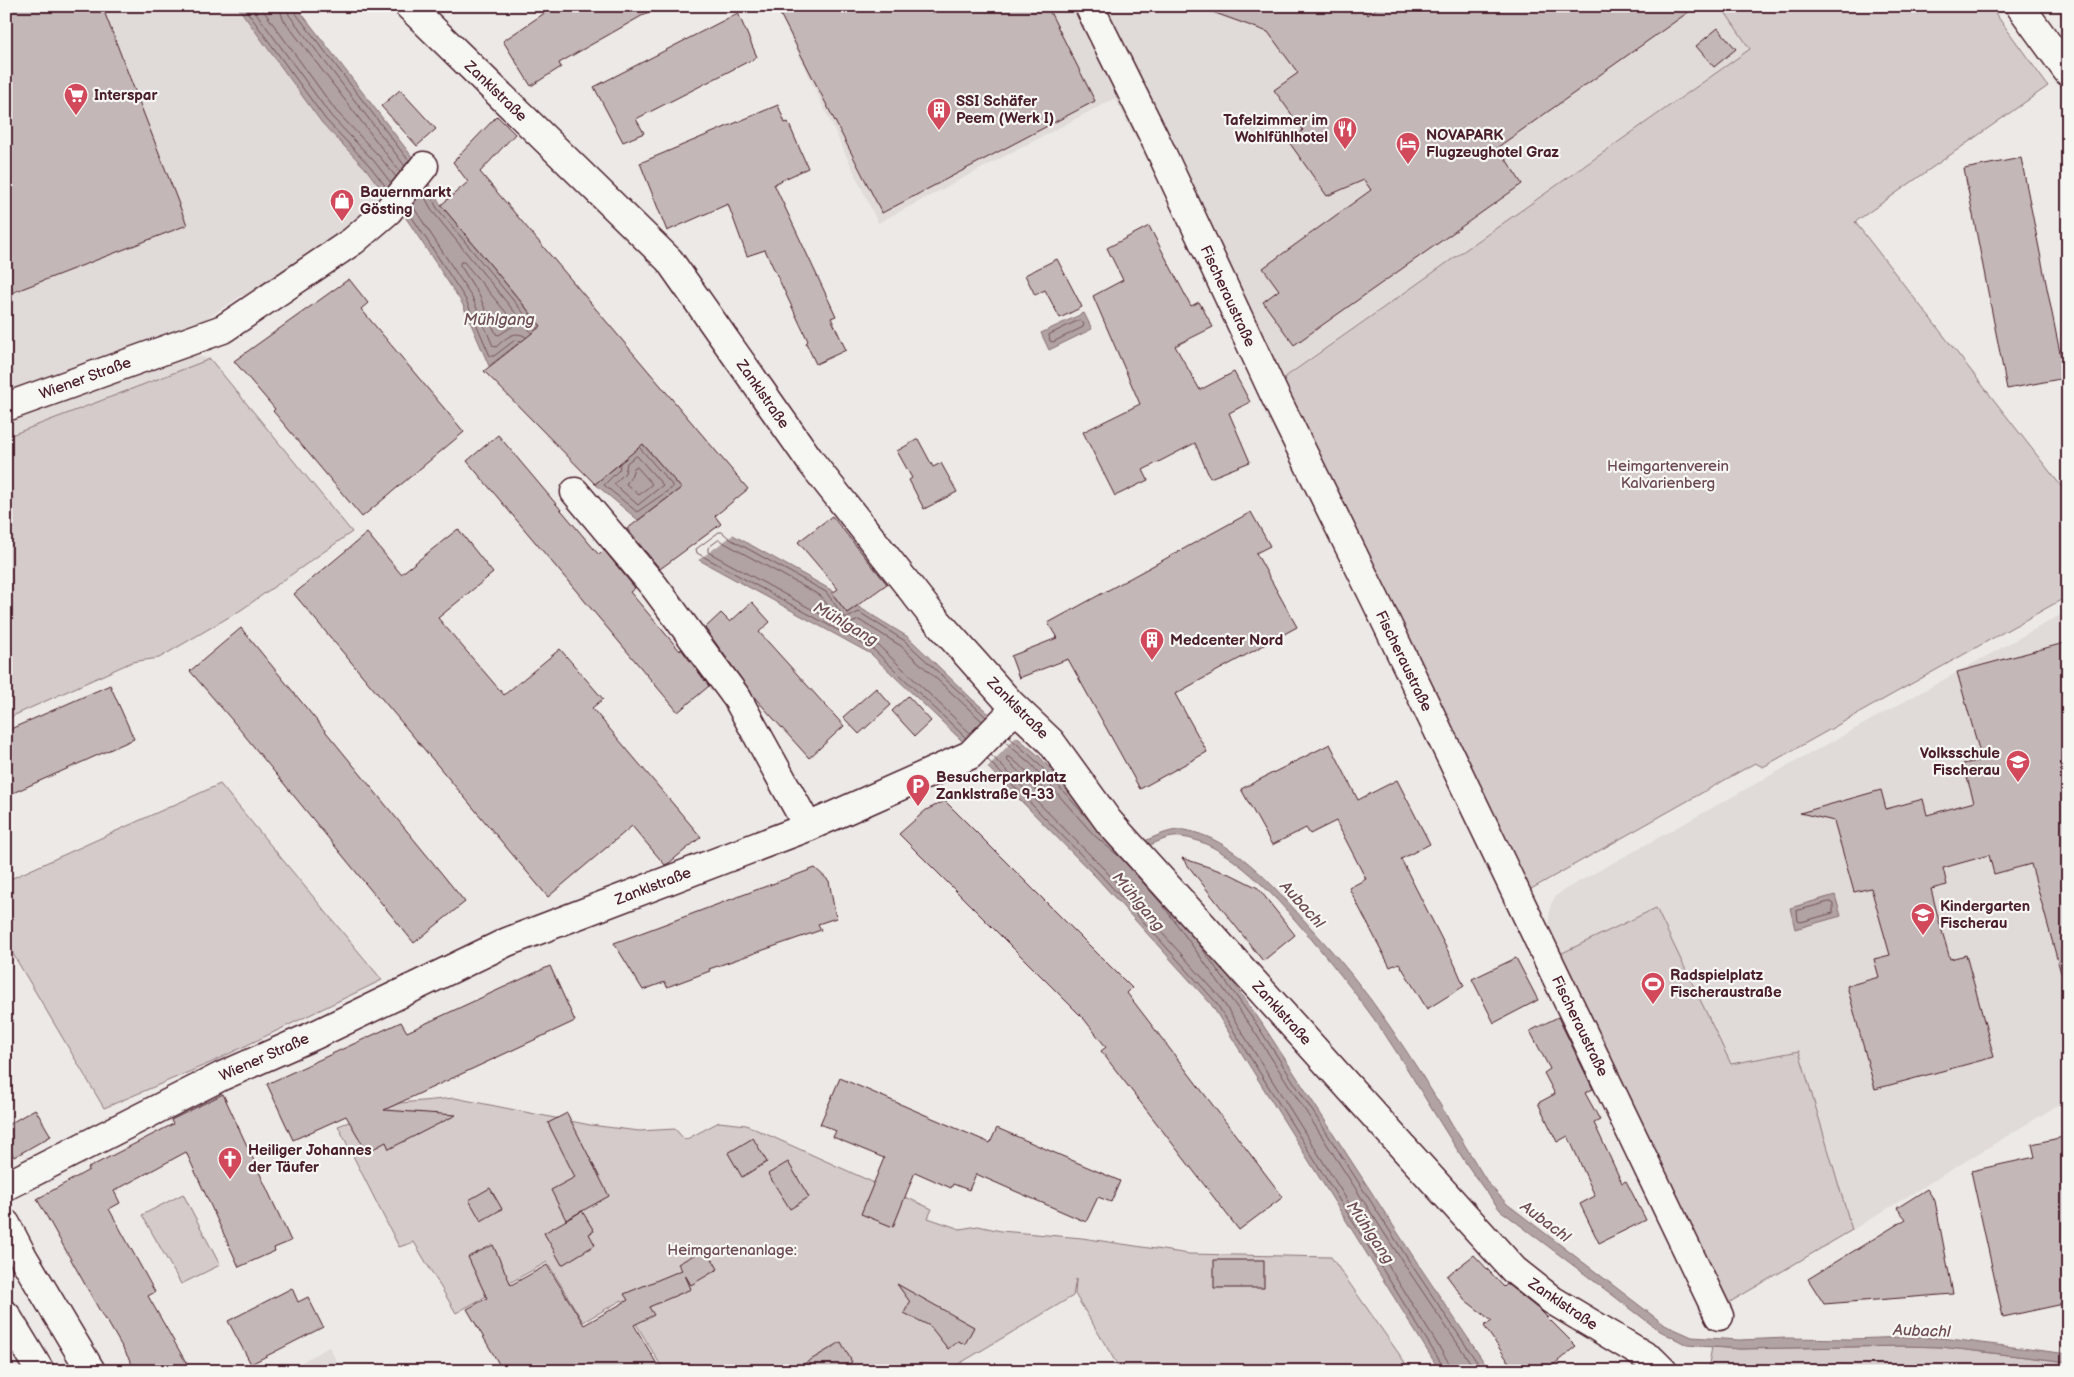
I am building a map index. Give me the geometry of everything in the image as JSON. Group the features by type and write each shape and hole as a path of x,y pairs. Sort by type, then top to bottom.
{"street":[{"name":"Zanklstraße","path":"409,6 669,260 817,470 1011,714 1051,742 1109,822 1514,1270 1552,1300 1652,1360 1663,1371"},
{"name":"Fischeraustraße","path":"1089,6 1156,141 1275,396 1379,607 1719,1316"},
{"path":"2020,6 2068,72"},
{"name":"Wiener Straße","path":"6,406 223,329 353,241 388,211 424,166"},
{"path":"575,492 654,586 737,698 808,827"},
{"name":"Zanklstraße","path":"525,935 808,827 970,755 1011,714"},
{"name":"Wiener Straße","path":"6,1186 222,1076 314,1035 525,935"},
{"path":"6,1224 23,1258 91,1371"},
{"path":"6,1315 40,1371"}],"shaded area":[{"path":"6,6 237,6 322,123 366,169 387,197 271,305 241,296 165,349 210,359 10,436 6,719"},
{"path":"776,6 1721,6 1750,49 1265,390 1115,98 878,223"},
{"path":"2053,6 2068,6 2068,26"},
{"path":"2068,611 2068,1099 1852,1230 1799,1052 1731,1064 1656,908 1558,955 1550,935 1549,919 1551,904 1556,896 1564,890"},
{"path":"329,1347 342,1371 286,1371"}],"green space":[{"name":"Heimgartenverein Kalvarienberg","path":"1721,6 1990,6 2048,86 1855,222 2068,495 2068,596 1763,767 1755,763 1524,893 1278,382 1750,49"},
{"path":"210,359 352,532 241,610 159,658 132,662 6,719 6,437"},
{"path":"220,784 382,980 210,1063 104,1108 6,942 6,881"},
{"path":"1656,908 1731,1064 1799,1051 1852,1230 1725,1305 1558,955"},
{"name":"Heimgartenanlage:","path":"455,1098 590,1125 639,1131 675,1129 685,1140 719,1122 746,1125 932,1209 928,1218 960,1229 978,1226 1001,1231 1082,1238 1189,1254 1331,1257 1411,1371 1121,1371 1075,1294 1076,1279 1073,1296 947,1371 664,1371 622,1300 583,1322 547,1262 456,1313 414,1242 399,1247 338,1126 400,1103"},
{"path":"183,1194 220,1265 181,1284 142,1215"},
{"path":"1712,1347 1740,1349 1941,1347 2068,1362 2068,1371 1712,1371 1708,1369"}],"water":[{"name":"Mühlgang","path":"237,6 296,6 417,163 441,205 549,336 526,356 517,344 489,366 462,303 400,209 387,197 366,169 322,123"},
{"path":"1084,313 1092,329 1049,350 1041,333"},
{"path":"638,439 681,488 638,520 595,484 616,467"},
{"name":"Mühlgang","path":"721,524 733,535 833,591 831,592 847,613 857,606 908,637 973,700 1039,756 1102,828 1127,849 1170,831 1184,830 1201,834 1218,842 1250,864 1327,946 1370,999 1422,1076 1488,1183 1507,1204 1665,1325 1692,1337 1739,1340 1787,1338 1942,1338 2068,1354 2068,1362 1941,1347 1739,1349 1687,1345 1660,1331 1500,1210 1469,1167 1373,1018 1307,934 1259,882 1229,857 1197,840 1181,837 1169,838 1132,855 1220,964 1261,1022 1490,1371 1440,1371 1211,1004 1096,877 959,738 871,654 690,555 701,539"},
{"path":"1835,895 1841,916 1795,929 1790,908"}],"pier":[{"path":"720,522 730,529 733,535 697,561 683,553 721,524"},
{"path":"989,713 996,715 1018,735 986,769 960,743"}],"building":[{"name":"Interspar","path":"6,6 102,6 187,225 6,295"},
{"path":"555,6 659,6 559,63 561,67 531,86 503,41"},
{"name":"SSI Schäfer Peem (Werk I)","path":"776,6 1047,6 1095,101 882,213"},
{"name":"NOVAPARK Flugzeughotel Graz","path":"1205,6 1361,6 1368,15 1380,6 1697,6 1498,147 1522,184 1294,345 1263,302 1279,290 1263,268 1371,190 1364,180 1327,196 1289,142 1303,130 1274,90 1298,73 1268,32 1204,9"},
{"path":"738,13 757,57 636,119 644,133 623,142 594,87"},
{"path":"1718,28 1736,49 1714,67 1696,46"},
{"path":"400,90 436,129 417,146 381,106"},
{"path":"778,105 785,123 788,122 808,168 774,184 836,316 831,318 846,350 816,364 806,343 808,341 765,250 747,256 728,204 667,231 640,163"},
{"path":"497,116 515,134 480,172 748,489 715,516 721,524 660,569 627,529 681,488 643,444 595,484 484,371 541,326 441,205 468,182 453,162"},
{"path":"2021,158 2065,378 2007,389 1964,169"},
{"path":"1149,226 1191,306 1199,302 1213,327 1175,346 1200,390 1234,372 1250,402 1229,413 1250,462 1210,478 1195,443 1143,470 1148,480 1115,496 1083,432 1140,404 1093,296 1123,280 1107,248"},
{"path":"1057,259 1082,307 1060,318 1045,290 1035,295 1025,275"},
{"path":"349,279 368,303 361,309 464,432 362,517 273,411 275,409 234,361"},
{"path":"498,435 599,555 604,550 635,588 630,592 680,651 681,649 709,686 678,712 467,461"},
{"path":"918,439 933,467 941,463 957,492 924,509 909,480 912,478 897,451"},
{"name":"Medcenter Nord","path":"1251,512 1270,546 1256,553 1297,627 1175,694 1207,752 1140,789 1068,659 1019,678 1011,656 1057,638 1048,623"},
{"path":"832,516 887,584 847,613 832,593 838,589 798,542"},
{"path":"458,529 493,573 438,618 504,695 560,649 603,699 592,708 701,837 669,863 665,865 632,826 548,897 294,594 367,533 401,574"},
{"path":"752,602 770,622 759,632 844,726 809,758 755,698 705,628 721,613 730,622"},
{"path":"241,628 465,902 414,943 190,671"},
{"path":"2068,642 2068,972 2061,973 2031,864 1994,874 1989,855 1943,868 1947,885 1931,889 1938,917 1950,959 1966,955 1994,1057 1875,1089 1847,986 1879,977 1874,959 1890,955 1871,888 1854,892 1834,821 1800,813 1881,790 1886,809 1923,799 1927,815 1974,802 1963,764 1982,760 1957,672"},
{"path":"110,685 134,739 6,796 6,731"},
{"path":"876,688 891,705 859,734 843,717"},
{"path":"908,696 931,721 915,736 892,711"},
{"path":"1330,744 1358,800 1397,780 1430,844 1401,859 1464,986 1427,1009 1399,963 1390,967 1349,888 1366,879 1336,821 1310,834 1306,828 1272,845 1241,789"},
{"path":"945,801 1132,988 1127,993 1283,1197 1239,1230 1101,1051 1106,1047 1084,1019 899,834 926,810"},
{"path":"1182,858 1232,875 1258,888 1295,935 1263,961"},
{"path":"815,868 829,881 836,918 818,924 821,930 709,969 710,971 667,987 665,982 643,990 614,943"},
{"path":"1516,958 1538,1000 1494,1023 1472,979"},
{"path":"550,966 575,1021 384,1110 456,1115 389,1149 386,1142 367,1152 346,1116 293,1140 267,1084 401,1022 407,1032"},
{"path":"1558,1017 1593,1089 1585,1093 1600,1120 1594,1123 1622,1183 1626,1181 1646,1220 1599,1243 1580,1204 1595,1196 1568,1136 1557,1142 1538,1103 1555,1094 1544,1073 1550,1069 1530,1031"},
{"path":"840,1078 990,1143 997,1128 1120,1181 1111,1202 1098,1197 1086,1222 976,1174 969,1190 953,1184 951,1188 915,1172 893,1227 861,1214 884,1158 833,1137 836,1131 820,1124"},
{"path":"223,1094 291,1241 274,1248 275,1251 239,1267 186,1152 114,1191 120,1203 109,1209 155,1292 148,1296 191,1371 136,1371 37,1199 89,1170 88,1168 173,1124 171,1120"},
{"path":"35,1109 51,1136 14,1157 6,1144 6,1126"},
{"path":"567,1113 609,1196 566,1220 551,1190 575,1177 548,1123"},
{"path":"2068,1136 2068,1303 2003,1317 1971,1171 2035,1157 2032,1144"},
{"path":"753,1138 767,1162 742,1177 728,1153"},
{"path":"788,1162 809,1197 790,1209 768,1174"},
{"path":"490,1188 502,1209 481,1221 469,1200"},
{"path":"1927,1189 1935,1201 1953,1294 1824,1304 1808,1279 1906,1219 1897,1208"},
{"path":"582,1211 594,1231 589,1234 595,1245 562,1265 544,1233"},
{"path":"493,1245 511,1285 547,1265 584,1325 628,1300 624,1294 682,1270 678,1264 706,1248 718,1269 691,1285 685,1275 691,1289 649,1307 654,1315 634,1325 661,1371 503,1371 467,1309 487,1298 468,1257"},
{"path":"1474,1255 1504,1287 1507,1284 1542,1312 1576,1346 1546,1371 1515,1371 1484,1326 1492,1321 1465,1300 1447,1276"},
{"path":"1214,1260 1264,1260 1264,1288 1214,1288"},
{"path":"897,1284 974,1327 965,1344 958,1341 948,1349 930,1326 904,1313 910,1302"},
{"path":"292,1288 298,1302 308,1297 323,1327 251,1364 228,1321"},
{"path":"841,1342 852,1362 836,1371 792,1371"}],"place":[{"name":"Interspar","path":"76,116"},
{"name":"SSI Schäfer Peem (Werk I)","path":"939,131"},
{"name":"Tafelzimmer im Wohlfühlhotel","path":"1345,150"},
{"name":"NOVAPARK Flugzeughotel Graz","path":"1408,165"},
{"name":"Bauernmarkt Gösting","path":"342,222"},
{"name":"Medcenter Nord","path":"1152,661"},
{"name":"Volksschule Fischerau","path":"2018,783"},
{"name":"Besucherparkplatz Zanklstraße 9-33","path":"918,807"},
{"name":"Kindergarten Fischerau","path":"1923,936"},
{"name":"Radspielplatz Fischeraustraße","path":"1653,1005"},
{"name":"Heiliger Johannes der Täufer","path":"230,1180"}],"water label":[{"name":"Aubachl","path":"1303,904"},
{"name":"Aubachl","path":"1546,1221"},
{"name":"Aubachl","path":"1922,1330"}]}
